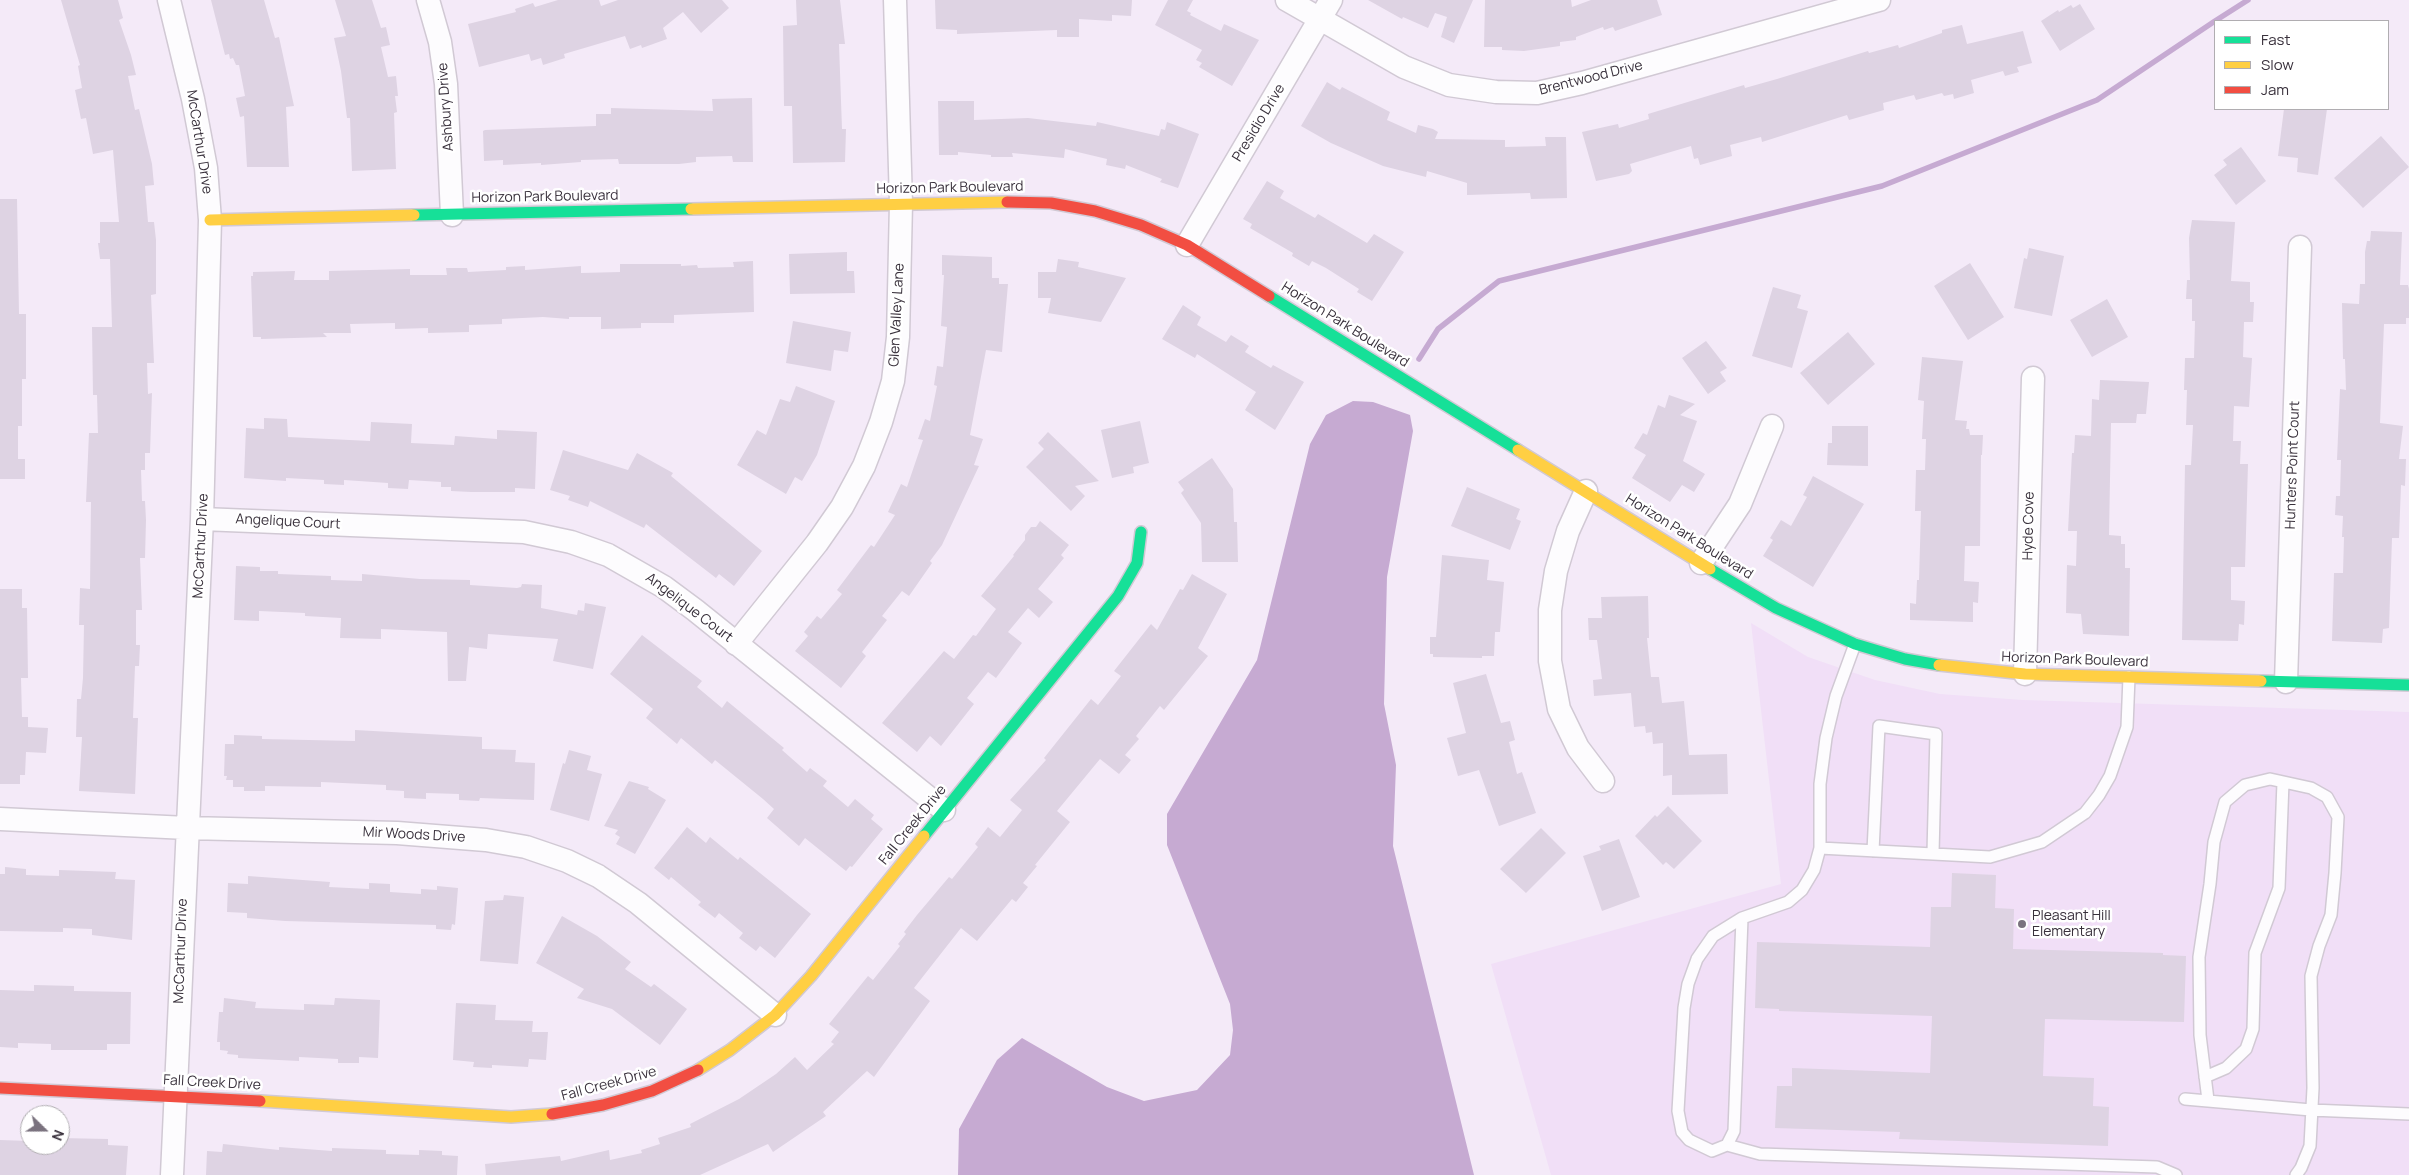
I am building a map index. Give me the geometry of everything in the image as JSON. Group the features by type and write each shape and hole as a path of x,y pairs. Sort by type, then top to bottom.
{"street":[{"name":"McCarthur Drive","path":"169,0 206,168 210,220 202,518 186,828 172,1175"},
{"name":"Ashbury Drive","path":"428,0 440,42 446,84 452,215"},
{"name":"Glen Valley Lane","path":"736,644 817,543 842,507 864,466 881,422 893,381 898,336 901,204 895,0"},
{"name":"Brentwood Drive","path":"1287,0 1326,9 1404,67 1450,85 1496,92 1537,93 1582,83 1818,8 1879,0"},
{"name":"Presidio Drive","path":"1186,245 1326,9"},
{"name":"Horizon Park Boulevard","path":"210,220 901,204 1051,203 1095,210 1141,225 1186,245 1776,608 1855,644 1905,659 1953,668 2026,674 2409,685"},
{"name":"Hunters Point Court","path":"2286,682 2300,247"},
{"name":"Hyde Cove","path":"2026,674 2033,378"},
{"path":"1701,563 1740,504 1772,426"},
{"path":"1586,491 1568,531 1556,571 1550,610 1550,661 1559,709 1578,748 1603,781"},
{"name":"Angelique Court","path":"202,518 524,532 571,542 608,555 664,587 944,810"},
{"name":"Fall Creek Drive","path":"0,1088 175,1096 511,1116 566,1113 652,1091 692,1074 730,1050 774,1015 811,976 1118,596 1137,563 1141,532"},
{"name":"Mir Woods Drive","path":"0,819 186,828 397,833 486,840 526,847 568,861 598,876 638,903 774,1015"}],"lane":[{"path":"1855,644 1836,696 1826,738 1820,784 1820,848 1814,870 1802,890 1788,902 1742,918 1713,936 1697,959 1688,984 1684,1008 1678,1110 1682,1132 1689,1140 1712,1150 1726,1146 1760,1154 2157,1167 2176,1175"},
{"path":"1820,848 1990,857 2042,842 2085,813 2100,795 2120,752 2127,726 2130,677"},
{"path":"1873,851 1879,726 1936,734 1933,853"},
{"path":"2208,1100 2200,1035 2199,957 2214,842 2225,802 2245,785 2270,779 2311,788 2327,797 2338,817 2331,915 2319,946 2311,976 2313,1088 2310,1146 2296,1175"},
{"path":"2205,1076 2226,1068 2246,1049 2252,1029 2255,953 2279,888 2283,782"},
{"path":"1726,1146 1734,1132 1742,918"},
{"path":"2185,1098 2311,1110 2409,1114"}],"shaded area":[{"path":"1353,401 1373,402 1410,415 1413,431 1387,577 1384,704 1396,765 1393,846 1474,1175 958,1175 959,1129 997,1060 1022,1038 1107,1087 1144,1101 1197,1090 1230,1055 1233,1030 1230,1004 1167,845 1167,814 1257,660 1310,444 1326,415"},
{"name":"Pleasant Hill Elementary","path":"1751,623 1808,657 1875,680 1940,694 2023,700 2409,712 2409,1175 1551,1175 1491,964 1781,884"}],"building":[{"path":"61,0 118,0 123,18 119,20 136,75 128,76 135,110 139,109 152,164 154,185 145,186 148,222 154,222 156,240 156,294 151,295 154,363 147,363 148,394 152,393 150,453 145,453 145,470 141,470 142,501 145,501 146,520 145,558 140,558 142,610 136,610 136,645 140,645 139,666 135,666 133,718 138,718 135,794 79,791 82,737 76,737 77,699 81,699 83,678 84,625 79,625 80,588 90,589 91,502 86,502 89,433 98,433 97,395 93,395 92,327 112,327 110,259 100,259 98,243 100,243 100,222 119,222 113,150 93,154 86,118 81,119 75,90 82,88 78,66 80,65"},
{"path":"211,0 264,0 275,38 279,37 294,106 286,107 289,167 247,167 244,116 240,117 236,98 245,96 239,65 236,65 233,58 230,59 229,54 225,55"},
{"path":"335,0 372,0 381,28 386,27 390,45 381,47 388,77 396,76 398,96 395,96 397,112 394,113 396,169 352,171 350,118 347,118 341,71 334,38 346,36"},
{"path":"558,0 599,0 601,6 618,0 722,0 729,8 701,33 683,12 663,28 667,39 642,48 641,45 630,49 625,36 564,54 565,58 543,65 541,58 531,61 529,54 479,67 468,24 516,12 515,9 533,3 535,7"},
{"path":"796,0 840,0 845,44 839,44 842,129 846,129 845,162 793,163 792,106 784,106 783,26 797,25"},
{"path":"935,0 1132,0 1131,16 1112,15 1112,21 1079,19 1079,37 1057,37 1057,30 957,34 957,30 936,29"},
{"path":"1168,0 1193,0 1187,11 1191,13 1190,15 1221,31 1224,24 1259,40 1232,86 1199,67 1202,63 1196,60 1202,50 1155,25"},
{"path":"1368,0 1473,0 1454,43 1441,37 1447,17 1435,13 1428,28 1403,17 1402,19"},
{"path":"1485,0 1571,0 1572,7 1591,0 1657,0 1662,15 1615,31 1613,27 1604,30 1603,27 1576,37 1576,40 1560,42 1560,46 1524,51 1502,50 1502,47 1484,47"},
{"path":"2080,4 2095,29 2060,51 2041,21 2058,10 2059,12 2071,5 2073,8"},
{"path":"1962,25 1967,44 2023,31 2032,63 2017,67 2019,72 2005,76 2003,71 1971,80 1974,93 1954,99 1953,94 1944,96 1942,93 1916,100 1914,95 1883,103 1884,110 1849,120 1847,115 1762,142 1761,137 1730,145 1732,156 1700,165 1698,158 1694,159 1691,146 1630,164 1632,171 1629,174 1596,181 1582,132 1618,124 1619,128 1649,119 1648,114 1744,85 1745,88 1868,51 1869,53 1898,45 1899,48 1942,33 1942,30"},
{"path":"1327,82 1340,90 1342,87 1390,112 1387,120 1416,133 1418,125 1433,129 1438,132 1435,139 1505,140 1505,147 1546,146 1545,137 1566,137 1567,198 1531,199 1530,193 1467,195 1467,183 1427,171 1426,177 1383,166 1331,143 1301,126"},
{"path":"752,98 753,162 733,162 732,156 696,157 696,162 679,164 619,164 618,159 581,160 581,162 541,165 541,163 503,165 503,160 484,161 483,131 485,130 596,126 596,114 611,114 611,108 713,111 712,99"},
{"path":"938,101 974,101 974,120 1028,118 1096,126 1097,122 1159,136 1161,129 1165,130 1167,122 1199,134 1178,188 1160,182 1162,179 1126,165 1125,169 1106,165 1107,159 1065,149 1064,158 1012,153 1013,157 991,157 991,155 958,152 958,155 939,155"},
{"path":"2284,110 2327,110 2318,175 2297,172 2298,158 2278,156"},
{"path":"2381,136 2409,167 2363,208 2334,178"},
{"path":"2241,147 2266,181 2236,205 2214,175 2227,165 2223,160"},
{"path":"1267,181 1284,191 1280,198 1315,218 1318,214 1367,243 1374,234 1404,252 1372,301 1357,292 1359,289 1326,268 1312,261 1309,266 1292,256 1293,253 1250,228 1252,224 1243,219"},
{"path":"0,199 17,199 19,314 26,314 26,379 22,379 22,426 18,426 18,459 25,459 25,479 0,479"},
{"path":"2192,220 2235,222 2231,281 2250,282 2250,302 2254,302 2253,322 2244,322 2243,357 2252,358 2249,407 2234,406 2233,441 2241,441 2240,464 2248,464 2245,567 2231,567 2231,600 2245,601 2244,625 2239,624 2238,641 2182,640 2185,465 2191,465 2193,425 2186,425 2187,390 2184,390 2185,358 2194,358 2195,321 2192,321 2192,299 2186,299 2187,280 2190,280 2189,238"},
{"path":"2371,231 2402,232 2400,285 2408,285 2409,289 2409,318 2406,318 2406,324 2384,324 2380,423 2403,426 2399,459 2406,459 2405,486 2401,485 2399,538 2392,538 2389,628 2383,629 2382,643 2332,641 2334,573 2343,573 2343,516 2335,515 2336,496 2340,496 2341,460 2337,460 2340,389 2346,390 2345,359 2343,359 2342,303 2359,304 2360,284 2365,284 2365,252 2367,241 2370,241"},
{"path":"2029,248 2064,256 2052,316 2014,308 2024,258 2027,259"},
{"path":"847,252 847,271 854,271 855,293 790,294 789,254"},
{"path":"942,255 992,257 992,278 999,278 999,284 1008,284 1002,352 986,350 970,435 983,439 974,465 979,466 942,545 930,561 932,563 909,596 902,591 882,616 887,620 862,652 866,656 841,688 795,651 808,636 804,632 817,616 821,619 842,594 837,590 871,545 874,547 895,515 888,512 901,484 907,487 923,440 918,439 925,419 930,421 937,386 934,385 937,366 943,367 947,327 941,326 944,275 942,275"},
{"path":"1058,259 1079,262 1078,267 1126,278 1101,322 1048,313 1051,298 1038,298 1038,272 1056,272"},
{"path":"753,261 754,312 674,315 674,323 641,323 641,328 601,329 601,317 569,317 569,319 543,317 502,319 502,324 469,325 469,332 428,333 428,328 395,329 395,323 350,324 351,333 323,333 327,337 261,339 261,337 253,337 251,276 253,276 253,272 295,271 294,280 329,280 329,271 410,269 410,275 447,275 446,268 467,268 468,272 506,270 506,267 525,266 525,270 581,266 581,273 620,272 620,264 681,264 681,266 697,265 698,268 734,267 733,262"},
{"path":"1970,263 2004,317 1968,340 1934,286"},
{"path":"1773,287 1801,295 1797,308 1808,311 1792,368 1752,356"},
{"path":"2107,299 2128,337 2092,357 2070,320"},
{"path":"1183,305 1201,317 1197,325 1226,342 1231,335 1249,346 1245,352 1271,368 1273,365 1304,382 1275,430 1245,410 1256,392 1197,354 1195,358 1162,339"},
{"path":"793,321 851,332 848,352 834,350 831,371 786,363"},
{"path":"1848,332 1875,364 1828,405 1800,373"},
{"path":"1706,341 1727,368 1720,372 1726,381 1708,394 1682,358"},
{"path":"1922,357 1963,361 1955,420 1967,421 1966,429 1969,429 1970,435 1983,435 1980,546 1965,546 1964,581 1979,582 1978,603 1973,602 1973,622 1910,620 1910,603 1916,604 1917,580 1919,580 1921,511 1915,511 1916,470 1925,470 1926,439 1922,439 1924,401 1918,400"},
{"path":"2100,380 2149,382 2146,414 2137,414 2136,423 2111,423 2109,535 2121,536 2121,544 2125,544 2125,568 2130,568 2129,636 2083,634 2081,614 2066,613 2067,565 2076,566 2077,531 2068,531 2072,453 2074,453 2075,435 2091,436 2092,399 2099,400"},
{"path":"796,386 835,401 817,455 802,481 795,477 786,494 737,465 757,430 766,435 780,399 790,402"},
{"path":"1669,395 1695,404 1680,415 1697,421 1683,461 1705,474 1694,492 1682,485 1670,502 1632,478 1646,455 1634,448 1643,433 1647,435 1658,405 1665,408"},
{"path":"264,418 287,419 288,437 370,441 371,422 412,424 411,443 454,445 455,436 497,439 497,430 537,432 535,489 515,488 515,492 471,492 451,491 451,487 441,487 441,482 409,480 408,489 388,488 388,483 344,480 344,485 324,484 324,480 286,478 286,481 244,478 246,428 264,429"},
{"path":"1140,421 1149,463 1133,467 1134,473 1112,478 1101,430"},
{"path":"1832,426 1868,426 1868,466 1827,465 1828,443 1832,443"},
{"path":"1048,432 1099,481 1075,486 1085,496 1071,511 1026,467 1044,449 1038,443"},
{"path":"563,450 628,470 637,453 673,473 671,476 762,551 734,586 719,574 716,578 646,524 644,528 590,501 588,507 568,500 570,496 550,490"},
{"path":"1212,458 1233,489 1234,522 1237,522 1238,562 1202,562 1201,523 1181,493 1184,490 1178,482"},
{"path":"1813,476 1864,504 1813,587 1763,556 1773,540 1770,538 1781,520 1791,526 1807,497 1803,495"},
{"path":"1467,487 1520,509 1516,519 1521,521 1510,550 1451,526"},
{"path":"1040,521 1069,545 1061,555 1064,558 1038,589 1053,602 1039,618 1028,608 1008,632 1022,643 996,678 988,672 967,698 974,704 941,746 930,736 917,752 882,723 944,651 954,659 973,635 976,636 996,609 981,596 1014,556 1031,527 1036,527"},
{"path":"1442,555 1489,560 1487,580 1504,582 1500,632 1495,632 1494,656 1482,656 1482,658 1433,657 1433,654 1430,654 1430,637 1436,637"},
{"path":"236,566 260,567 260,571 278,571 278,574 331,576 331,580 362,581 362,574 420,579 470,580 470,585 517,588 521,587 522,584 542,585 541,608 577,615 578,610 584,611 585,603 606,607 593,669 553,661 558,639 488,634 487,649 469,647 466,681 448,681 447,632 381,629 381,639 340,638 341,618 305,616 305,613 259,611 259,621 234,620"},
{"path":"1192,574 1227,594 1198,648 1208,656 1164,710 1160,706 1136,736 1139,739 1125,755 1131,760 1119,774 1100,759 1057,811 1070,822 1035,865 1037,866 1023,883 1028,887 1016,902 1012,899 977,941 961,928 914,988 930,1001 874,1077 867,1071 823,1112 826,1116 773,1152 768,1144 700,1175 486,1175 485,1164 560,1156 561,1161 609,1150 610,1160 642,1153 641,1150 660,1144 658,1138 691,1127 690,1124 739,1099 776,1074 795,1057 807,1070 834,1044 831,1042 839,1032 829,1024 868,976 873,980 900,946 898,944 906,934 904,932 949,877 952,879 978,847 975,844 988,827 1000,837 1022,810 1010,800 1046,760 1044,758 1091,699 1098,705 1121,676 1114,671 1151,624 1157,630 1180,589 1183,590"},
{"path":"0,589 22,589 22,608 27,608 28,678 21,678 22,717 28,717 28,727 48,728 46,753 26,752 25,775 20,775 20,784 0,784"},
{"path":"1648,596 1649,638 1647,638 1651,677 1659,677 1662,703 1684,701 1689,755 1727,754 1728,794 1672,795 1672,775 1663,776 1663,743 1653,744 1652,732 1646,733 1645,726 1634,727 1631,693 1594,696 1593,680 1602,679 1597,640 1589,640 1588,618 1602,618 1601,597"},
{"path":"642,635 702,681 697,687 722,708 727,701 784,748 782,750 807,772 810,768 827,781 823,786 848,807 855,799 874,815 871,819 883,829 852,867 850,866 846,871 805,838 799,846 767,818 774,809 763,799 715,760 712,764 681,738 677,744 646,718 653,709 610,674"},
{"path":"1486,674 1501,723 1510,721 1515,740 1509,742 1517,774 1522,772 1536,813 1499,826 1479,770 1458,776 1447,738 1466,733 1453,683"},
{"path":"355,730 482,737 482,749 516,750 515,762 535,763 534,800 480,798 479,801 459,800 459,794 426,793 426,799 404,798 404,791 386,790 386,785 321,782 321,787 265,786 265,791 244,791 244,787 233,787 233,780 226,780 227,776 224,776 225,744 234,744 234,735 262,736 262,739 355,741"},
{"path":"569,750 591,756 587,770 602,774 589,821 550,810 563,763 565,764"},
{"path":"629,781 649,787 648,789 666,800 635,854 616,844 620,837 615,834 618,830 604,826"},
{"path":"1668,806 1702,841 1674,869 1666,862 1663,865 1635,836 1655,815 1657,817"},
{"path":"687,827 706,843 710,837 738,860 740,857 811,914 775,958 760,946 756,951 739,938 743,933 719,913 715,918 698,905 701,902 671,877 669,880 654,868"},
{"path":"1541,828 1566,853 1526,893 1500,869"},
{"path":"1619,839 1640,897 1602,911 1583,856 1601,850 1599,846"},
{"path":"5,867 26,869 26,875 59,876 59,870 116,872 115,879 135,880 132,940 92,935 92,929 63,928 63,932 0,931 0,874 5,874"},
{"path":"1952,873 1996,875 1995,908 2014,909 2013,949 2163,953 2163,955 2186,956 2184,1022 2045,1019 2043,1076 2094,1078 2093,1106 2109,1107 2108,1146 1899,1139 1900,1132 1775,1128 1777,1086 1792,1086 1792,1068 1930,1073 1932,1016 1779,1011 1779,1009 1755,1008 1757,942 1930,947 1931,907 1951,907"},
{"path":"248,876 330,882 329,887 369,889 369,883 390,884 390,892 421,894 421,889 437,890 437,886 458,888 455,925 452,924 451,930 436,929 436,925 285,921 247,918 247,913 227,912 228,883 248,884"},
{"path":"504,895 524,897 518,964 480,961 485,901 503,900"},
{"path":"562,916 597,936 631,962 625,969 651,987 654,984 687,1009 660,1045 612,1009 577,998 584,989 536,963"},
{"path":"34,985 74,986 74,991 131,992 130,1044 107,1044 107,1050 51,1050 51,1044 18,1043 18,1048 0,1047 0,990 34,991"},
{"path":"224,998 256,1002 255,1008 304,1010 304,1004 334,1005 335,998 380,1000 378,1058 359,1057 359,1063 338,1063 338,1059 299,1057 299,1061 238,1058 238,1055 227,1054 228,1051 220,1050 220,1042 217,1042 219,1012 223,1012"},
{"path":"456,1003 496,1005 495,1020 533,1021 532,1032 548,1032 546,1060 529,1059 528,1067 492,1065 492,1068 473,1067 474,1062 453,1060"},
{"path":"70,1138 108,1139 108,1145 128,1146 126,1175 0,1175 0,1140 20,1141 20,1155 70,1155"},
{"path":"223,1144 279,1150 279,1147 332,1151 332,1148 386,1150 386,1154 419,1155 419,1150 442,1151 442,1155 458,1156 457,1175 206,1175 207,1151 222,1152"}],"waterway":[{"path":"2217,20 2248,0"},
{"path":"1419,359 1438,329 1499,281 1882,186 2097,100 2214,22"}],"traffic: fast":[{"path":"414,215 691,209"},
{"path":"1269,296 1518,450"},
{"path":"924,836 1118,596 1137,563 1141,532"},
{"path":"1710,569 1776,608 1855,644 1905,659 1939,665"},
{"path":"2261,681 2409,685"}],"traffic: slow":[{"path":"691,209 1007,202"},
{"path":"210,220 414,215"},
{"path":"1518,450 1710,569"},
{"path":"1939,665 2025,674 2261,681"},
{"path":"698,1070 730,1050 775,1015 811,976 924,836"},
{"path":"260,1101 511,1117 552,1114"}],"traffic: jam":[{"path":"1007,202 1051,203 1095,211 1141,225 1187,245 1269,296"},
{"path":"552,1114 603,1105 652,1091 698,1070"},
{"path":"0,1088 260,1101"}],"place":[{"name":"Pleasant Hill Elementary","path":"2022,924"}]}
